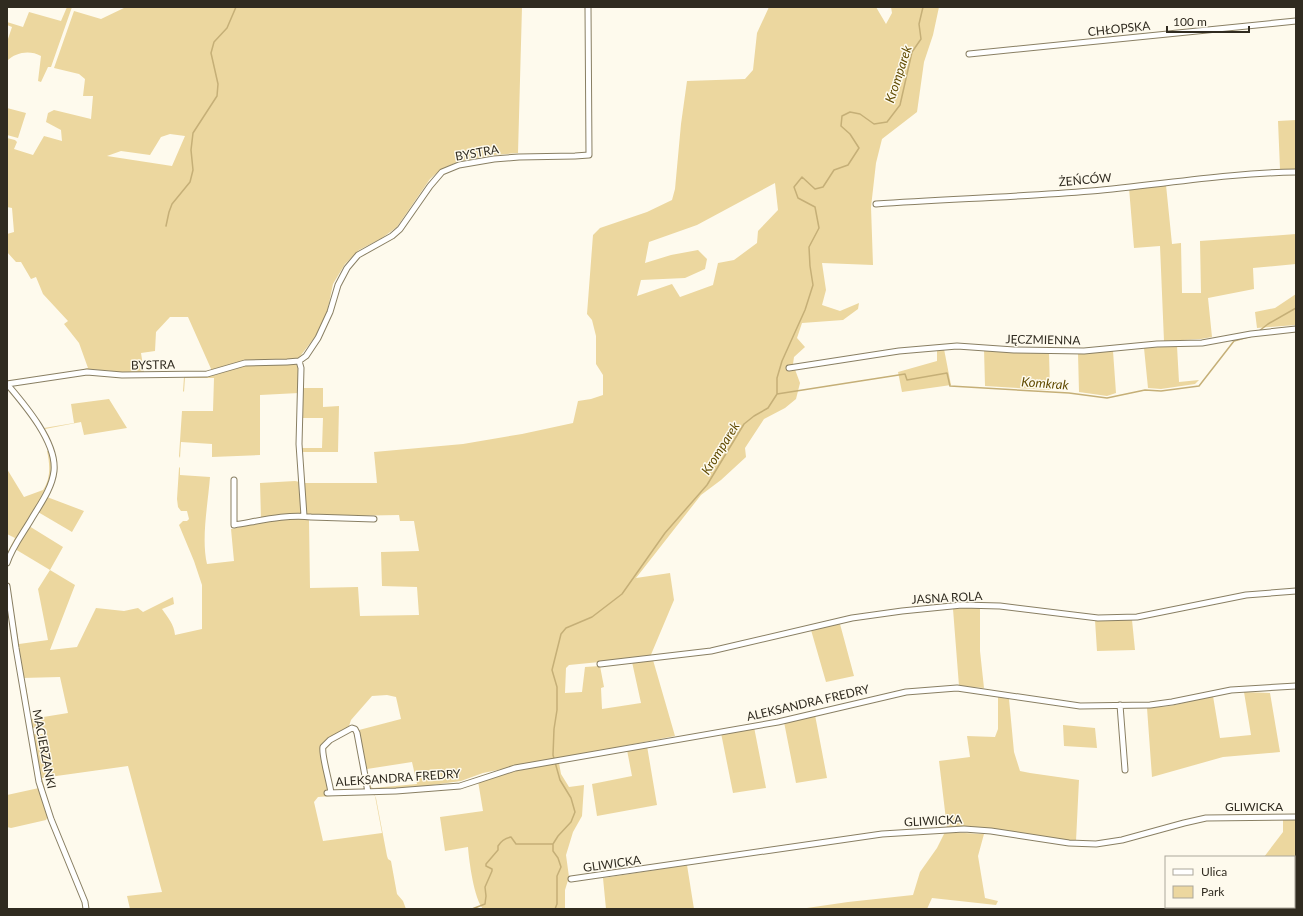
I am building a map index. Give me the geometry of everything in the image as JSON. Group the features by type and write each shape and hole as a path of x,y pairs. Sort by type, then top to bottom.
{"street":[{"name":"BYSTRA","path":"7,384 87,372 122,375 207,374 245,363 299,361 306,356 318,338 330,312 338,285 352,262 366,250 392,236 400,229 430,186 442,172 459,164 494,159 589,155 588,7"},
{"name":"CHŁOPSKA","path":"969,54 1296,21"},
{"name":"ŻEŃCÓW","path":"876,204 1091,190 1205,178 1274,172 1296,172"},
{"name":"JĘCZMIENNA","path":"789,368 899,350 957,346 1014,350 1084,351 1157,344 1202,343 1263,332 1296,329"},
{"path":"299,361 301,368 300,444 304,516"},
{"path":"7,384 28,409 42,431 51,450 54,468 44,500 13,549 7,563"},
{"path":"234,480 234,525 277,518 304,516 374,519"},
{"name":"MACIERZANKI","path":"7,586 39,782 51,819 85,902 86,909"},
{"name":"JASNA ROLA","path":"600,664 711,651 852,618 902,611 962,605 992,606 1098,618 1137,617 1246,595 1296,592"},
{"name":"ALEKSANDRA FREDRY","path":"368,792 357,733 355,729 352,728 330,740 323,747 322,754 330,781 329,793 368,792 460,786 515,768 593,753 778,722 906,692 957,688 1080,706 1150,705 1231,690 1296,686"},
{"path":"1120,705 1125,770"},
{"name":"GLIWICKA","path":"571,879 882,834 964,829 1096,844 1122,840 1206,818 1296,817"}],"green space":[{"path":"67,7 72,7 51,67 48,67 41,82 38,81 41,56 32,53 23,53 7,61 7,42 12,27 7,25 7,22 23,27 29,12 61,21"},
{"path":"126,7 522,7 518,153 494,155 457,162 440,170 430,179 397,227 382,238 359,250 345,264 333,284 327,313 315,337 298,359 252,361 212,371 188,317 170,317 156,332 155,351 141,353 144,372 168,372 164,373 126,372 125,374 89,369 73,372 88,368 79,343 64,324 68,321 43,294 36,277 31,279 21,262 16,262 7,252 7,234 14,232 12,208 7,207 7,138 17,142 14,149 33,155 44,136 62,141 61,130 46,122 48,113 54,110 91,119 93,96 83,96 85,79 79,74 54,68 74,11 101,19","holes":["170,134 185,136 172,166 107,156 121,151 150,155 161,137"]},
{"path":"769,7 876,7 886,24 892,13 891,7 939,7 933,35 924,62 917,112 882,139 876,163 871,207 873,265 822,263 826,290 822,305 840,311 859,303 858,309 843,320 802,323 797,338 805,347 794,357 793,364 800,383 796,399 785,408 764,419 745,448 746,457 721,480 701,495 636,578 670,573 674,600 650,657 569,665 566,668 565,693 582,692 585,667 600,666 604,687 601,688 602,709 641,703 632,662 653,660 675,736 483,773 461,781 425,786 372,790 370,788 367,776 369,776 371,787 373,788 417,784 412,762 367,769 359,730 401,719 396,697 387,695 372,696 351,720 348,729 325,743 328,787 326,794 346,795 318,797 314,802 323,841 382,833 375,796 387,856 391,861 397,894 403,901 406,909 130,909 127,896 162,892 128,766 42,778 45,789 43,791 32,734 43,734 43,728 32,728 25,686 31,719 68,713 60,677 22,678 12,609 13,608 19,644 48,640 38,589 50,570 75,585 50,650 77,647 96,608 124,611 138,608 143,612 173,597 174,604 162,609 172,624 175,635 202,629 202,585 179,525 183,521 187,521 189,519 187,511 181,511 178,507 177,499 180,467 180,475 210,477 205,532 205,554 207,564 234,561 231,529 273,520 308,518 310,588 358,587 360,616 419,615 417,587 382,586 381,552 419,551 414,521 400,521 399,515 307,515 304,483 377,483 374,452 463,444 522,434 573,423 578,401 603,395 603,375 596,364 596,336 592,320 587,314 593,235 600,228 647,212 672,200 675,189 681,124 687,81 745,79 753,70 757,33","holes":["775,183 778,210 758,231 757,243 734,260 718,263 713,285 680,297 672,284 637,296 641,280 685,278 705,269 707,259 698,250 671,255 645,263 649,242 697,225"]},
{"path":"7,108 26,113 18,138 7,135"},
{"path":"1296,120 1296,169 1280,169 1278,121"},
{"path":"1166,185 1172,244 1181,243 1182,293 1201,293 1200,241 1296,234 1296,264 1253,268 1254,289 1208,298 1212,337 1164,341 1160,246 1134,248 1129,188"},
{"path":"1296,294 1296,325 1257,328 1255,312 1275,308"},
{"path":"1177,346 1179,382 1199,380 1195,384 1161,389 1148,388 1144,348"},
{"path":"937,349 944,349 951,385 902,392 898,372 937,361"},
{"path":"984,349 1014,353 1049,353 1050,390 985,386"},
{"path":"1113,351 1116,393 1107,396 1079,392 1078,353"},
{"path":"294,363 299,367 299,393 260,395 260,455 212,457 212,444 181,442 180,458 182,411 213,411 214,378 185,378 184,392 184,377 215,375 228,369 245,365"},
{"path":"303,388 323,388 323,407 339,406 338,452 302,452 302,448 322,448 323,418 303,418"},
{"path":"109,399 127,428 84,435 81,422 44,428 74,423 71,404"},
{"path":"47,451 49,451 52,466 51,476 47,487 35,512 7,556 7,553 15,538 7,534 7,469 24,497 43,490 49,476"},
{"path":"300,482 302,514 261,519 260,483"},
{"path":"47,497 84,511 72,532 38,512"},
{"path":"29,526 63,547 50,570 15,549"},
{"path":"980,608 980,651 984,688 959,686 953,609"},
{"path":"1095,620 1132,620 1135,650 1097,651"},
{"path":"840,624 854,676 826,682 811,630"},
{"path":"1244,692 1270,693 1280,752 1223,757 1152,777 1147,708 1170,706 1213,696 1220,738 1251,735"},
{"path":"998,697 1009,699 1014,752 1020,771 1079,780 1076,841 1060,840 996,829 963,827 947,828 939,761 970,757 967,736 995,737 998,729"},
{"path":"815,715 827,778 796,783 784,722"},
{"path":"1063,725 1095,728 1097,748 1064,746"},
{"path":"754,727 766,788 733,793 721,733"},
{"path":"647,746 657,805 597,816 592,784 632,776 627,750"},
{"path":"559,763 561,774 569,787 584,785 582,816 573,832 566,855 569,877 565,890 565,909 483,909 475,889 468,847 445,851 440,817 483,811 478,781 516,771"},
{"path":"39,788 48,816 46,820 11,828 7,827 7,795"},
{"path":"1283,820 1296,820 1296,882 1295,856 1265,856 1283,832"},
{"path":"945,832 984,834 978,856 985,898 998,901 996,905 932,898 927,909 800,909 913,895 920,872 937,848"},
{"path":"687,865 694,909 606,909 603,878"}],"waterway":[{"path":"166,226 172,204 190,182 193,170 191,150 193,133 217,96 218,84 211,53 214,42 227,28 236,7"},
{"name":"Kromparek","path":"555,909 557,904 557,876 561,867 558,858 553,851 553,844 571,822 575,812 571,798 560,780 553,755 554,729 557,710 557,687 552,670 561,634 566,628 592,617 622,594 665,533 707,485 744,424 768,408 777,394 777,378 782,361 805,310 813,285 809,247 819,228 815,207 798,198 794,187 802,177 815,189 823,187 834,170 848,165 859,148 850,134 841,126 842,116 850,112 860,114 874,124 887,122 900,105 912,52 921,39 919,24 923,7"},
{"name":"Komkrak","path":"1259,331 1296,308"},
{"name":"Komkrak","path":"777,394 905,374 907,380 947,373 950,386 1069,393 1107,398 1145,390 1161,391 1199,386 1234,341 1252,336"},
{"path":"472,909 485,904 485,887 492,871 492,869 486,866 486,864 498,850 498,846 502,841 511,837 516,844 553,844"}]}
